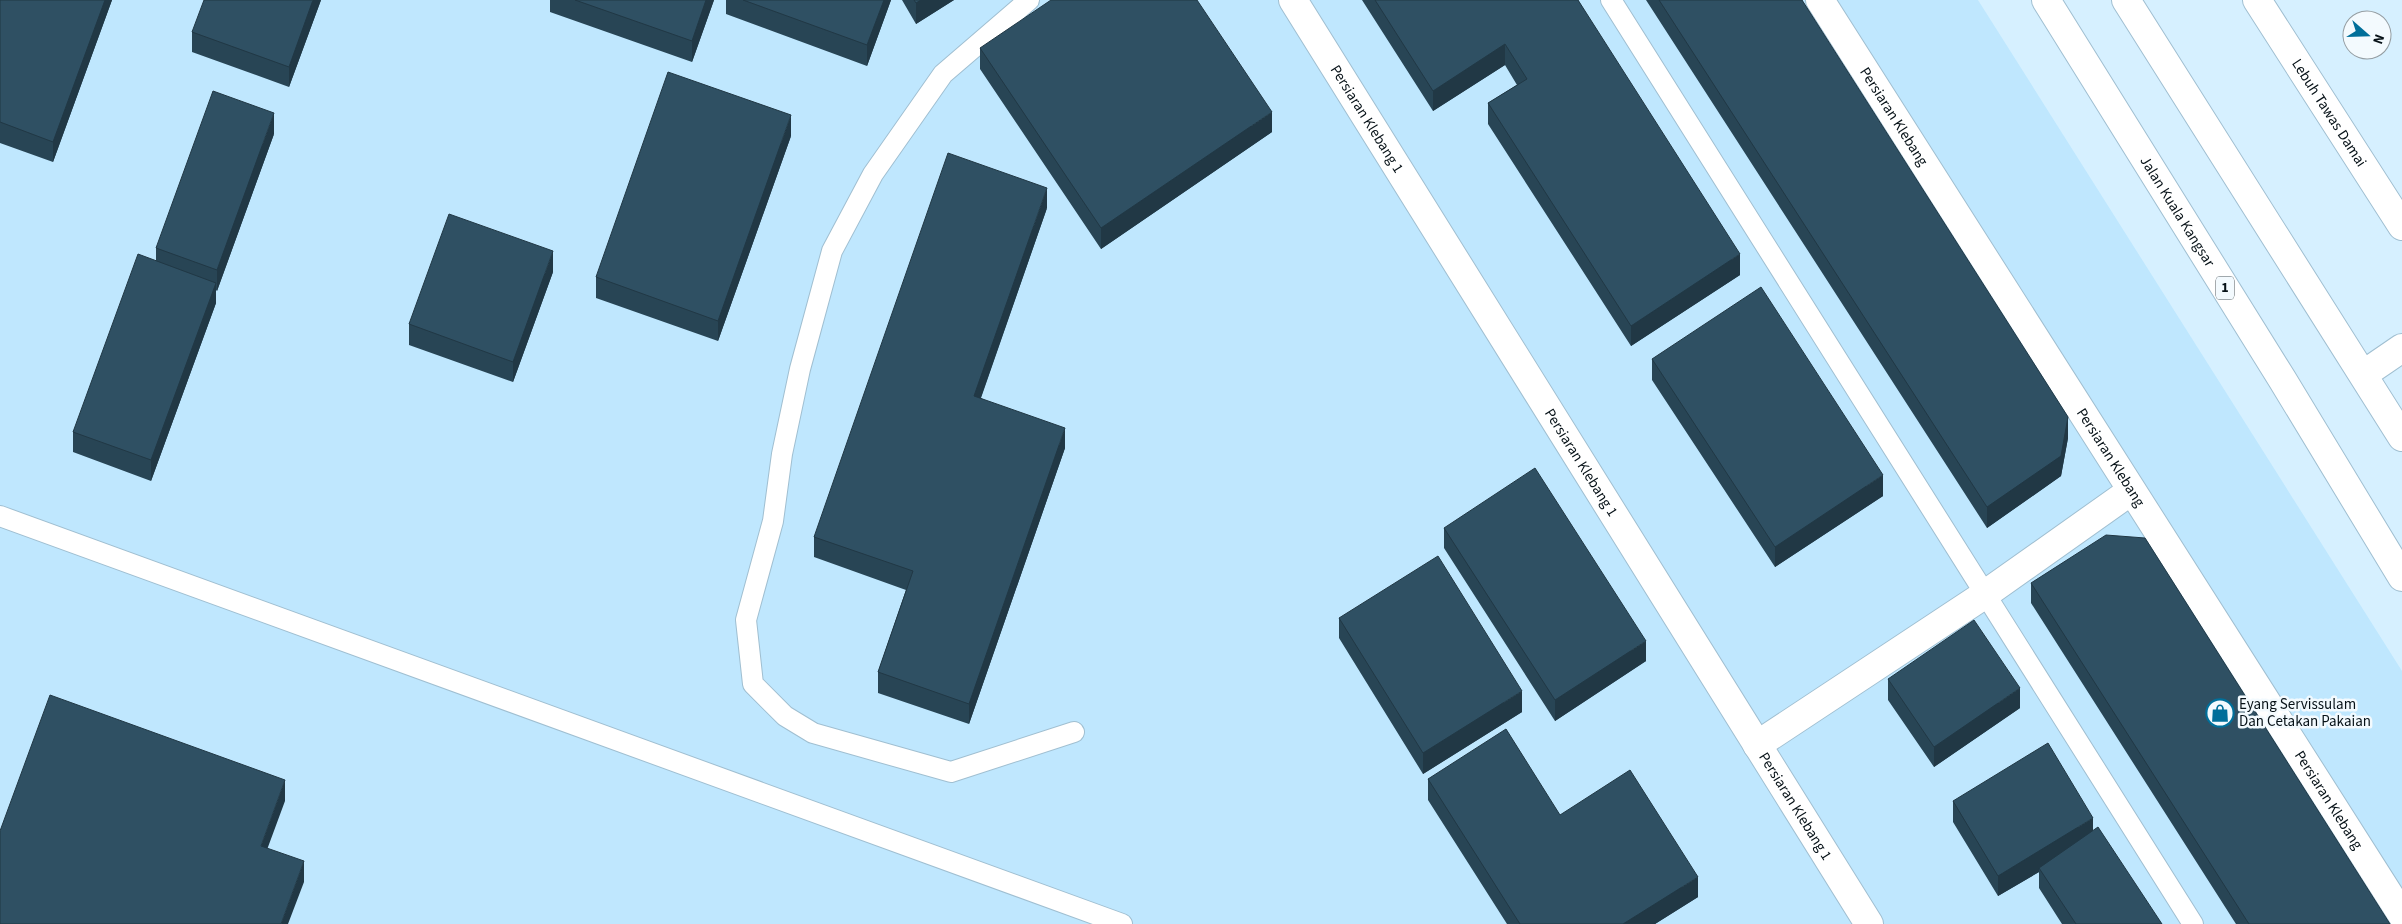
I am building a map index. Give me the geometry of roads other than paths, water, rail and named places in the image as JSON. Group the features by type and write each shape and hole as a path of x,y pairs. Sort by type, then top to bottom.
{"main road":[{"name":"Persiaran Klebang 1","path":"1293,0 1869,924"},
{"name":"Persiaran Klebang","path":"1820,0 2402,915"},
{"name":"Jalan Kuala Kangsar","path":"2046,0 2277,370 2402,577"},
{"path":"2126,0 2364,374 2402,437"},
{"name":"Lebuh Tawas Damai","path":"2257,0 2402,226"},
{"path":"2364,374 2402,348"},
{"path":"1757,745 1984,595 2131,491"}],"lane":[{"path":"1030,0 943,74 873,174 832,251 800,369 782,454 773,521 746,620 753,684 785,716 813,732 951,772 1074,732"},
{"path":"1611,0 2192,924"},
{"path":"0,516 1122,924"}],"place":[{"name":"Eyang Servissulam Dan Cetakan Pakaian","path":"2220,713"}]}
